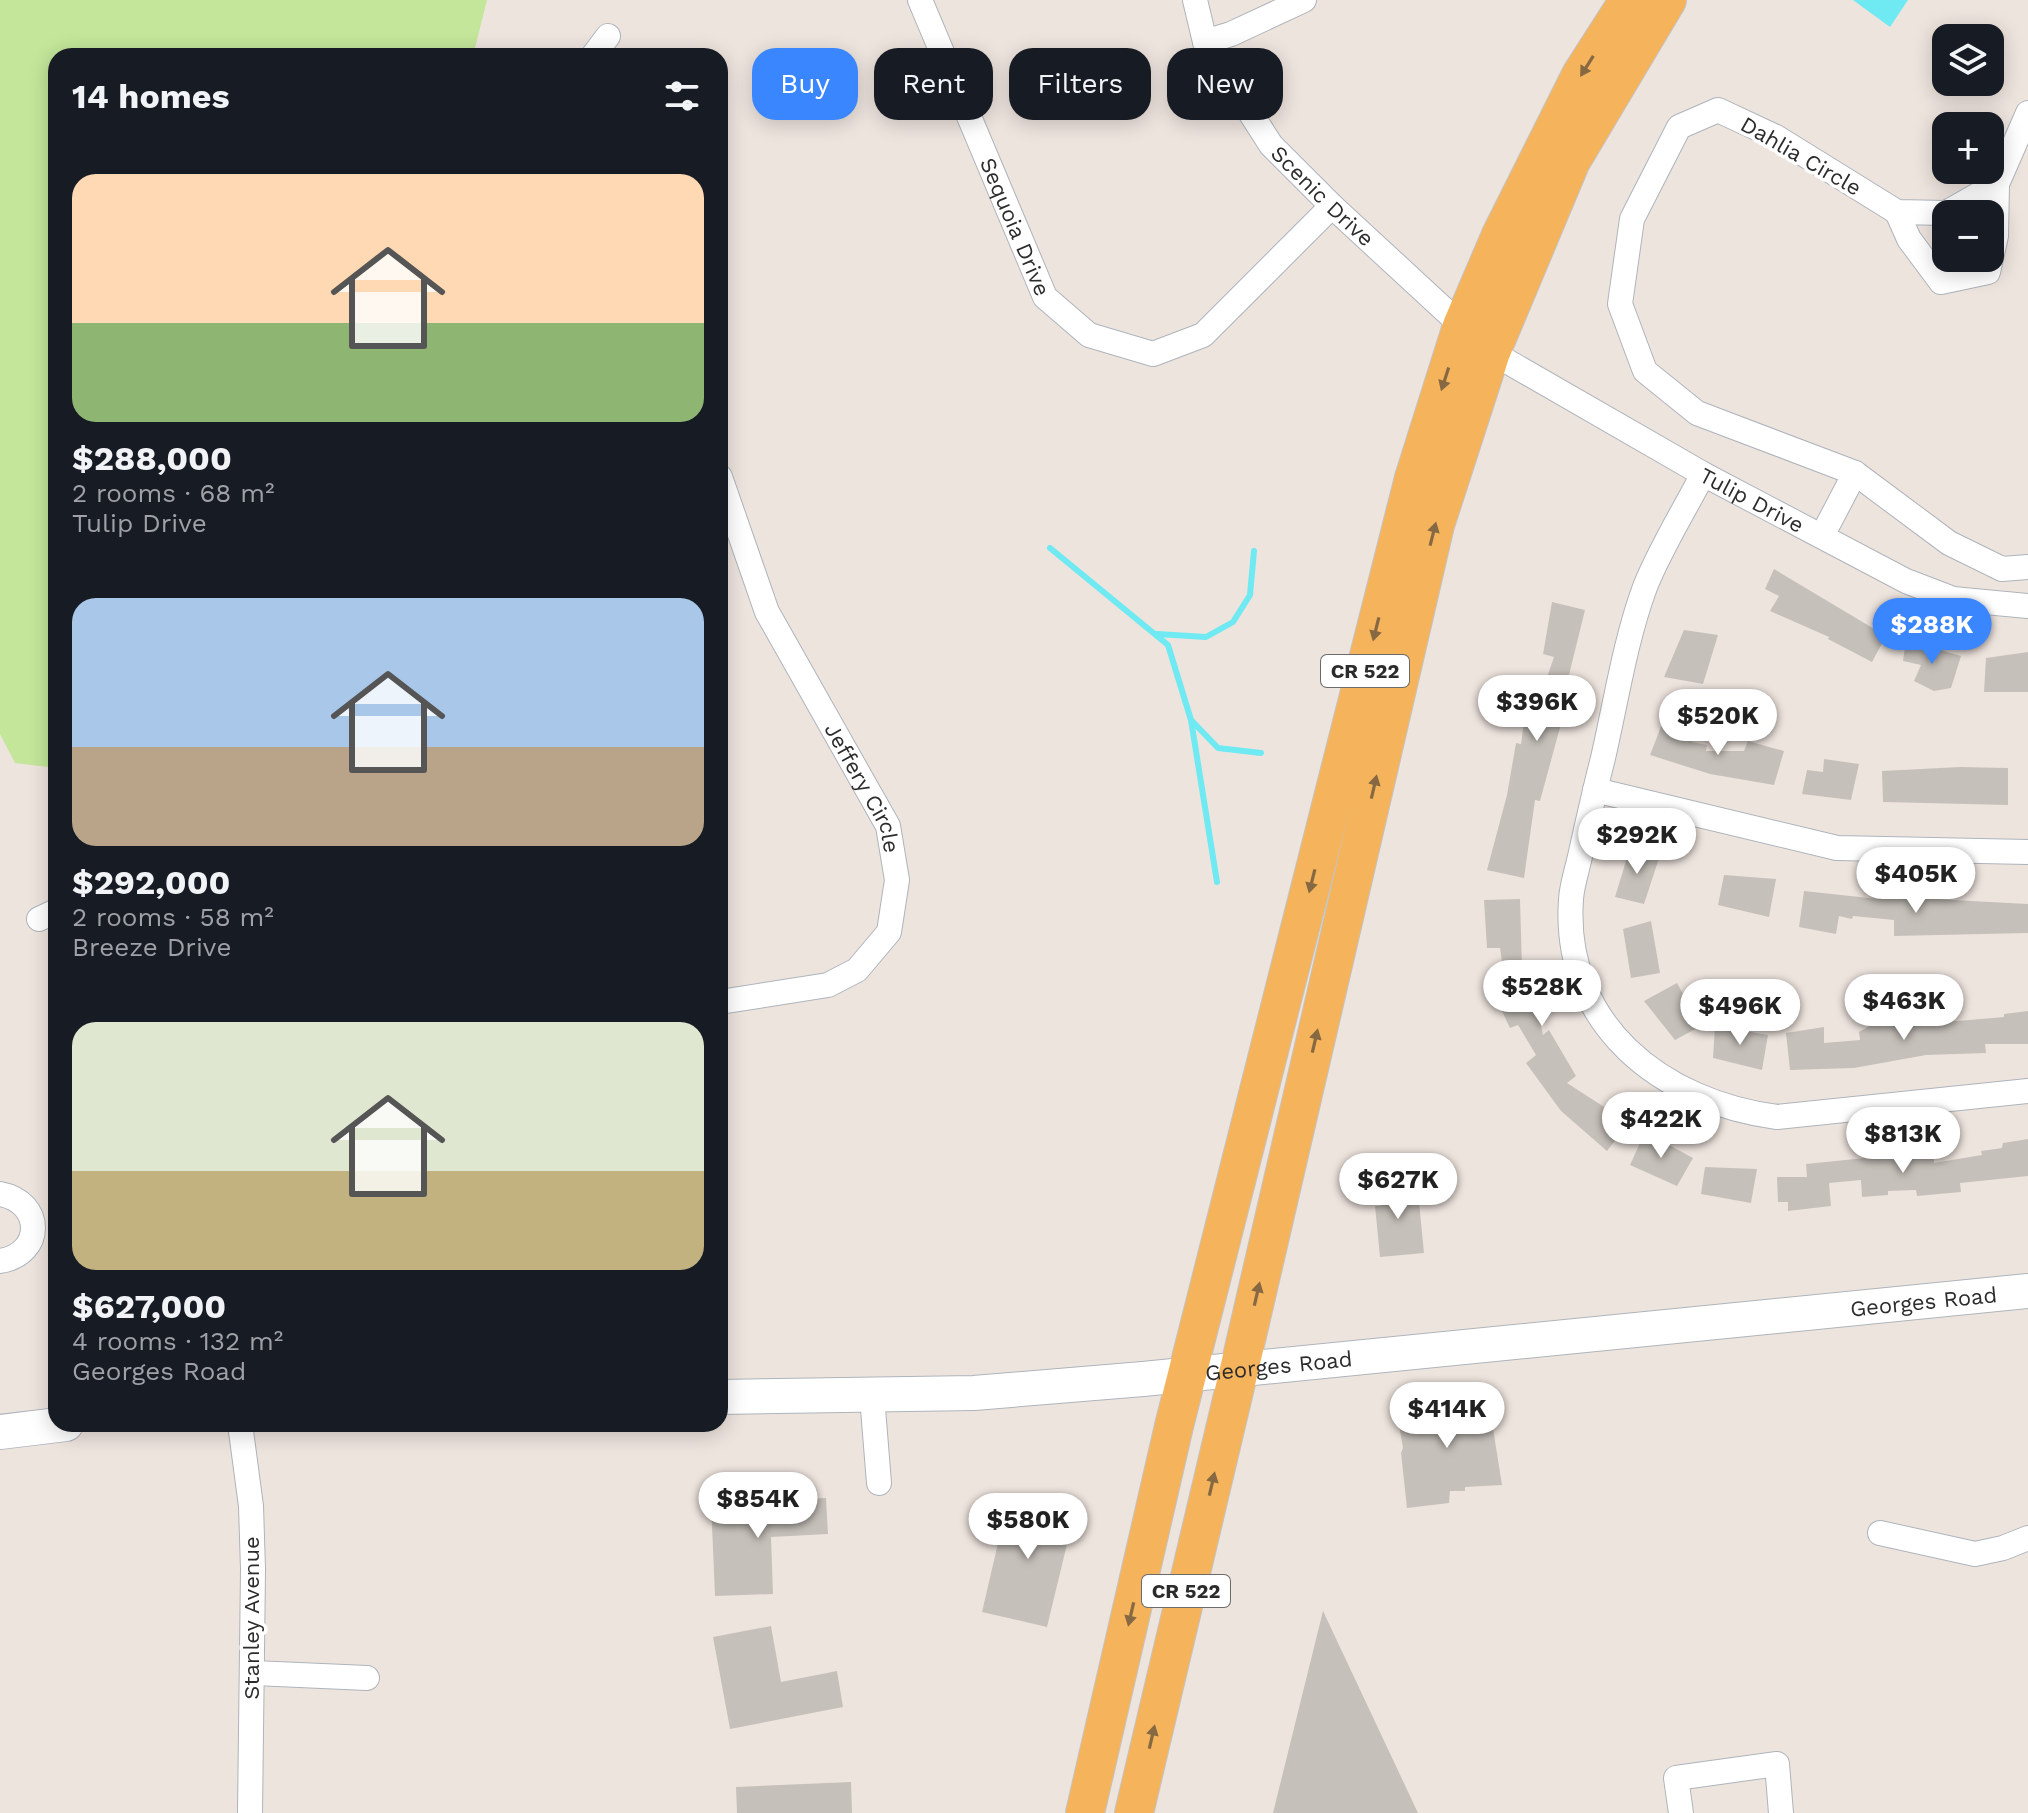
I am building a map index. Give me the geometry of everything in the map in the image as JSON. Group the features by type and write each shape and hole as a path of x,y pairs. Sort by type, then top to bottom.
{"main road":[{"name":"CR 522","path":"1085,1813 1187,1374 1410,493 1462,326 1501,235 1581,75 1629,0"},
{"name":"CR 522","path":"1134,1813 1435,525 1491,352 1571,161 1667,0"}],"street":[{"name":"Sequoia Drive","path":"920,0 1045,297 1089,335 1153,354 1203,335 1332,206"},
{"name":"Scenic Drive","path":"1195,0 1205,42 1271,145 1462,326"},
{"path":"1205,42 1231,34 1304,0"},
{"path":"599,48 608,36"},
{"name":"Dahlia Circle","path":"1897,212 1776,137 1718,110 1679,127 1632,219 1620,304 1645,371 1697,413 1855,473 1949,543 2002,569 2028,567"},
{"path":"2004,168 2028,113"},
{"path":"1997,184 1996,236 1988,272 1941,282 1909,239 1897,212 1946,213 1997,184"},
{"name":"Tulip Drive","path":"1491,352 1703,474 1906,581 1953,599 2028,606"},
{"path":"1822,536 1855,473"},
{"path":"1703,474 1646,585 1595,790 1571,898 1572,940 1583,984 1613,1036 1641,1064 1696,1095 1747,1113 1777,1117 2028,1091"},
{"name":"Jeffery Circle","path":"728,500 767,612 888,826 897,880 889,932 857,970 828,985 728,1001"},
{"path":"1595,790 1837,848 2028,852"},
{"path":"0,1194 13,1197 24,1205 31,1215 34,1228 31,1241 23,1252 12,1259 0,1261"},
{"name":"Georges Road","path":"728,1397 974,1393 1239,1370 2028,1291"},
{"path":"872,1396 879,1483"},
{"path":"0,1432 48,1426"},
{"name":"Stanley Avenue","path":"241,1432 251,1506 250,1813"},
{"path":"1880,1533 1975,1554 2028,1538"},
{"path":"252,1673 367,1678"},
{"path":"1681,1813 1676,1778 1777,1764 1781,1813"}],"green space":[{"path":"0,0 487,0 475,48 48,48 48,767 15,763 0,734"}],"water":[{"path":"1853,0 1908,0 1890,27"}],"building":[{"path":"1774,569 1886,636 1872,662 1829,637 1770,611 1779,596 1765,589"},
{"path":"1552,602 1585,610 1569,675 1574,676 1540,801 1535,800 1524,878 1487,870 1507,795 1516,743 1521,744 1529,684 1544,686 1554,657 1543,654"},
{"path":"1684,630 1718,635 1703,684 1664,677"},
{"path":"1906,640 1961,656 1951,688 1934,691 1914,681 1921,665 1903,661"},
{"path":"2028,652 2028,692 1984,692 1986,658"},
{"path":"1662,724 1696,729 1692,742 1707,745 1706,751 1744,751 1748,741 1784,751 1774,785 1710,774 1650,755"},
{"path":"1824,759 1859,764 1851,800 1802,794 1807,770 1823,772"},
{"path":"2008,768 2008,805 1883,802 1882,771"},
{"path":"1630,848 1660,855 1644,904 1615,897"},
{"path":"1724,875 1776,879 1769,917 1718,905"},
{"path":"1804,891 1878,899 1934,896 1934,899 2028,904 2028,933 1894,936 1894,920 1839,916 1836,934 1799,927"},
{"path":"1520,899 1522,968 1529,966 1543,1035 1549,1030 1576,1076 1567,1083 1629,1123 1607,1151 1561,1111 1526,1063 1536,1055 1518,1025 1510,1028 1494,994 1506,989 1500,948 1487,948 1484,900"},
{"path":"1651,921 1660,973 1631,978 1623,929"},
{"path":"1677,983 1701,1026 1675,1040 1644,1001"},
{"path":"2028,1011 2028,1044 1985,1044 1986,1053 1926,1055 1854,1068 1790,1070 1786,1033 1824,1027 1824,1043 1860,1040 1859,1032 1873,1024 1911,1022 1911,1025 2004,1017 2004,1014"},
{"path":"1715,1026 1768,1035 1762,1070 1713,1058"},
{"path":"1645,1132 1693,1158 1677,1186 1630,1165"},
{"path":"2028,1139 2028,1176 1960,1183 1961,1192 1917,1196 1916,1190 1888,1191 1888,1195 1862,1197 1861,1180 1829,1183 1831,1206 1788,1211 1788,1202 1778,1202 1777,1177 1807,1177 1806,1164 1934,1151 1934,1163 1982,1155 1981,1151 2002,1148 2003,1143"},
{"path":"1705,1167 1757,1169 1751,1203 1701,1194"},
{"path":"1406,1180 1408,1203 1419,1202 1424,1253 1380,1257 1375,1206 1381,1206 1378,1183"},
{"path":"1488,1397 1502,1485 1465,1487 1465,1491 1450,1491 1449,1503 1407,1508 1403,1448 1396,1408"},
{"path":"1009,1496 1075,1511 1047,1627 982,1612"},
{"path":"826,1498 828,1534 771,1537 773,1594 715,1596 711,1503"},
{"path":"1323,1611 1418,1813 1273,1813"},
{"path":"771,1626 781,1682 837,1671 843,1707 730,1729 713,1637"},
{"path":"851,1782 852,1813 737,1813 736,1787"}],"waterway":[{"path":"1050,548 1168,645 1191,720 1217,882"},
{"path":"1157,634 1206,637 1233,622 1250,595 1254,551"},
{"path":"1192,721 1218,748 1261,753"}]}
